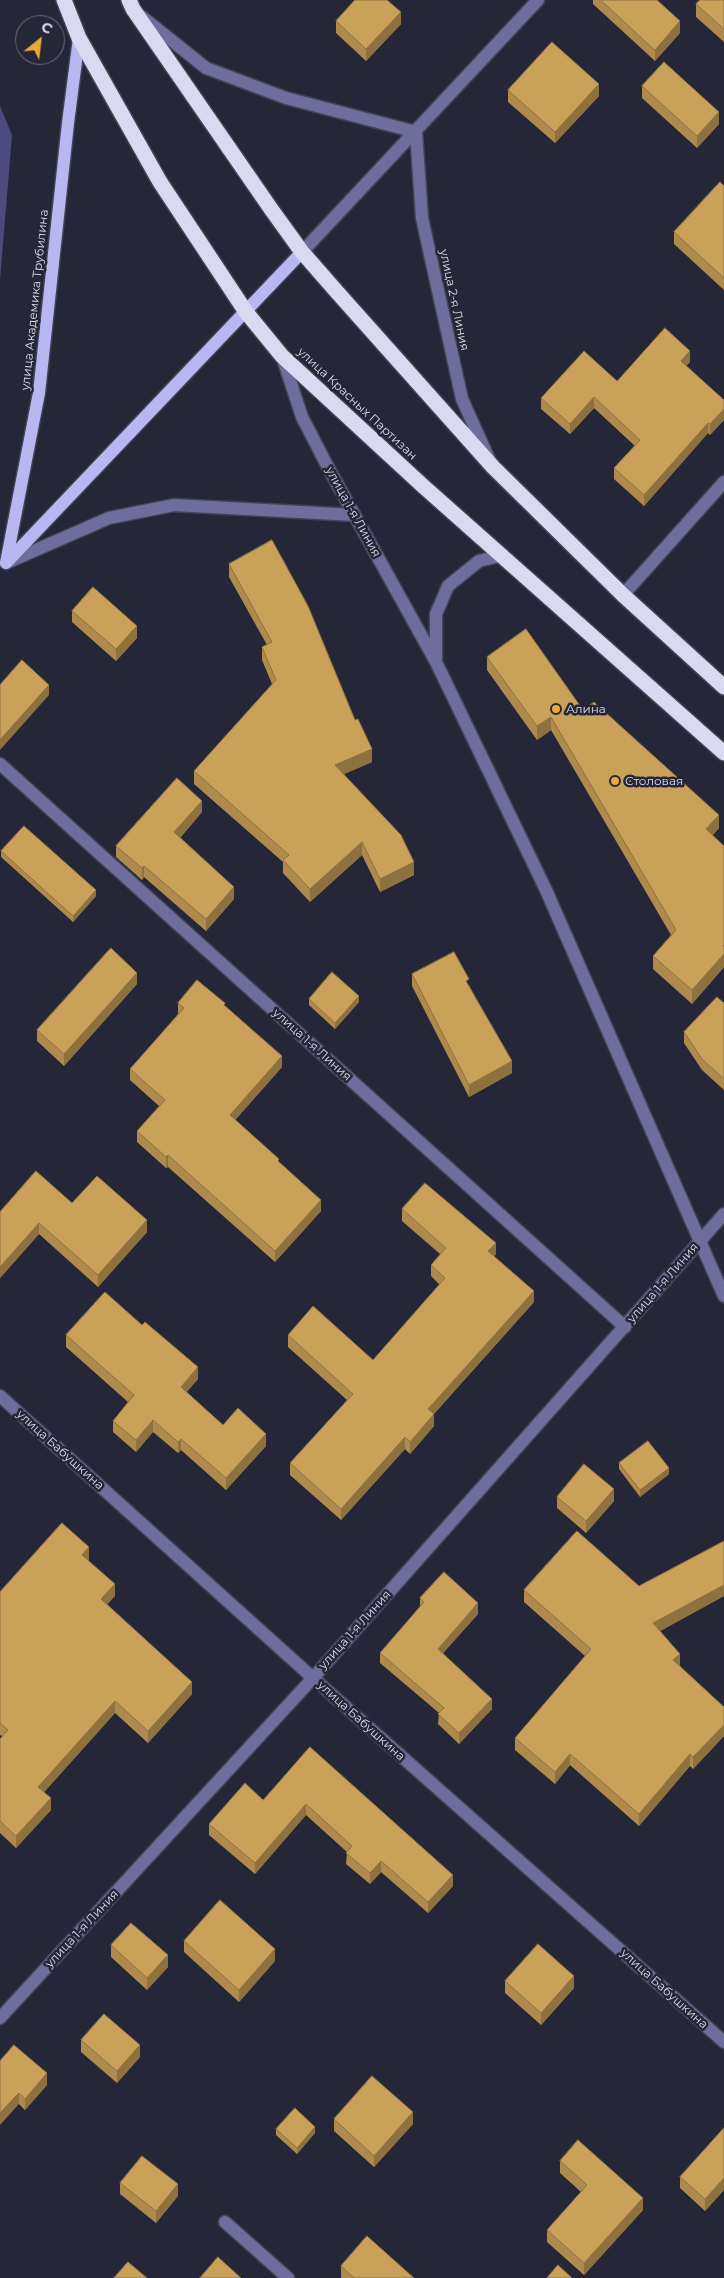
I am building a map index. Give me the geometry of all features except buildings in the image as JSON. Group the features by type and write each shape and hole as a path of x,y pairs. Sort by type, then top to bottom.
{"highway":[{"name":"улица Красных Партизан","path":"64,0 79,38 160,182 246,312 282,356 423,486 503,555 724,754"},
{"path":"131,4 302,252 493,467 623,595 724,686"}],"main road":[{"name":"улица Академика Трубилина","path":"3,566 39,393 79,38"},
{"path":"3,566 302,252"}],"street":[{"path":"302,252 538,0"},
{"path":"131,4 206,68 286,98 416,132"},
{"name":"улица 2-я Линия","path":"416,132 422,218 462,399 493,467"},
{"name":"улица 1-я Линия","path":"282,356 302,417 436,662 546,890 724,1296"},
{"path":"623,595 724,482"},
{"path":"3,566 109,518 174,505 354,515"},
{"name":"улица 1-я Линия","path":"436,662 436,614 448,586 479,561 503,555"},
{"name":"улица 1-я Линия","path":"0,764 625,1327"},
{"name":"улица 1-я Линия","path":"0,2018 313,1678 724,1214"},
{"name":"улица Бабушкина","path":"0,1396 313,1678 724,2042"},
{"path":"225,2222 288,2278"}],"shaded area":[{"path":"0,106 12,135 0,280"}],"place":[{"name":"Алина","path":"556,709"},
{"name":"Столовая","path":"615,781"}]}
